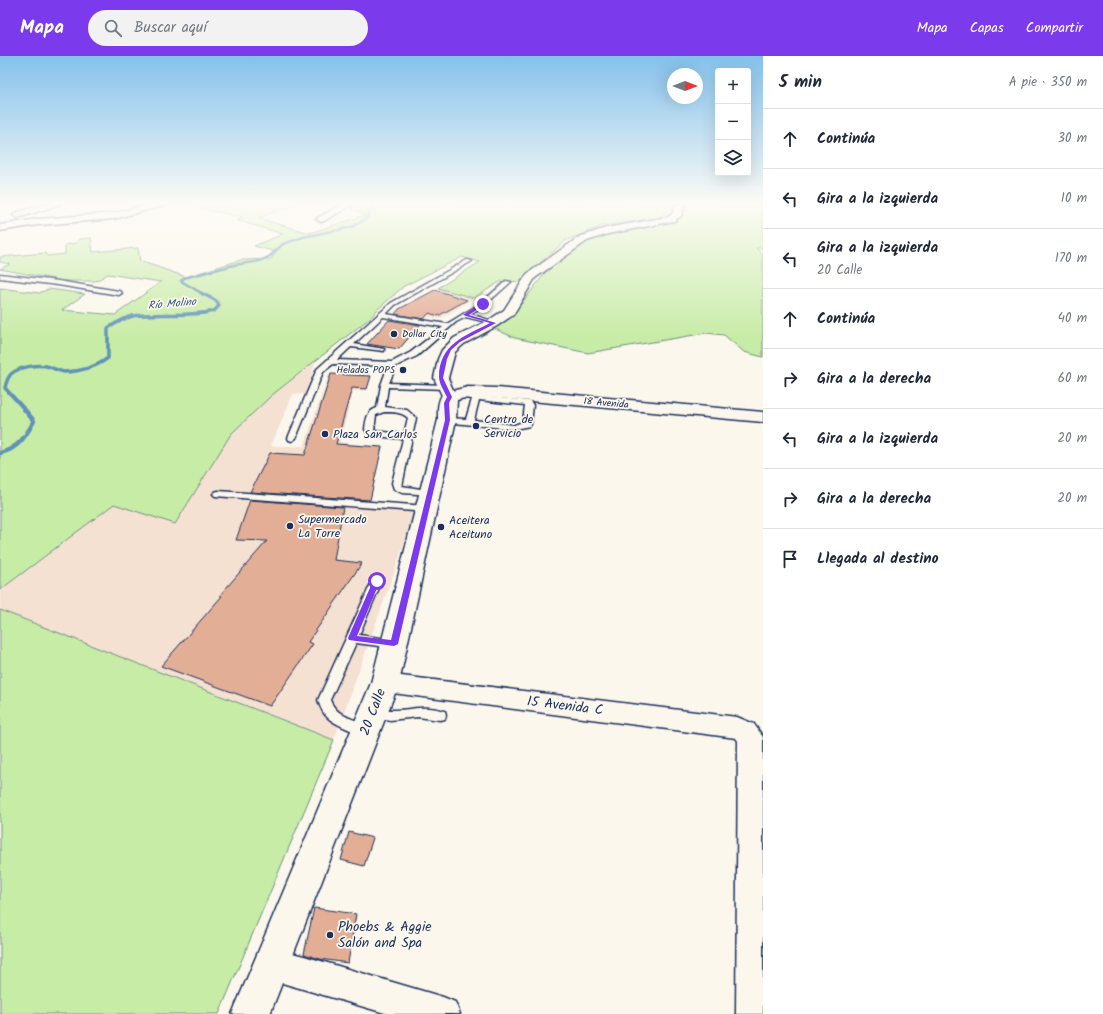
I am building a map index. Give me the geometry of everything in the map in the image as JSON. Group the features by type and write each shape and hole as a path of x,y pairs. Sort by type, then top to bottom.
{"street":[{"path":"449,393 441,378 445,359 449,350 459,341 493,323 509,312 531,276 569,249"},
{"name":"18 Avenida","path":"449,393 497,393 763,416"},
{"name":"20 Calle","path":"251,1014 375,708 394,644 428,501 447,420 447,403 449,393"},
{"name":"15 Avenida C","path":"375,708 738,727 745,731 751,738 753,1014"},
{"path":"272,964 304,972 443,1014"}],"lane":[{"path":"292,438 320,371 393,304 469,261"},
{"path":"0,276 53,282 119,293"},
{"path":"331,362 393,364 414,354 449,326 483,304 508,282"},
{"path":"380,315 449,326"},
{"path":"466,315 493,323"},
{"path":"348,345 382,350"},
{"path":"381,409 385,385 390,368 393,364"},
{"path":"385,385 476,398 527,403 530,405 527,424 514,427 447,420"},
{"path":"469,422 476,398"},
{"path":"408,437 371,433 369,429 372,414 381,409 407,413 412,418 408,437 397,483 397,487 428,501"},
{"path":"218,494 428,501"},
{"path":"377,581 324,700 325,708 340,720 375,708 390,715 418,712 440,715"},
{"path":"352,638 394,644"}],"shaded area":[{"path":"438,288 474,298 440,319 398,312"},
{"path":"315,363 306,394 293,394 271,446 304,446 329,375 368,378 363,391 353,391 340,442 381,447 368,502 417,504 334,740 0,610 0,590 114,504 175,524 231,434 272,395"}],"green space":[{"path":"65,249 93,249 93,252 138,249 140,261 186,277 240,260 271,259 276,252 264,249 556,249 519,282 503,280 474,298 438,288 480,262 462,257 404,286 370,318 272,395 231,434 175,524 114,504 0,590 0,288 39,293 49,289 85,294 62,310 115,315 161,282 108,274 96,281 64,281 0,269 10,264 0,262 0,257 45,253 47,256 65,254"},
{"path":"569,249 757,249 763,255 763,357 744,352 724,335 706,333 588,353 515,338 493,328 511,317 559,255"},
{"path":"0,610 334,740 219,1014 0,1014"}],"building":[{"path":"435,290 467,300 438,316 429,313 424,319 395,314 399,309"},
{"name":"Dollar City","path":"389,320 420,325 399,349 367,344"},
{"name":"Plaza San Carlos","path":"331,374 371,376 367,389 352,388 336,444 382,447 370,500 250,492 270,453 305,455"},
{"path":"250,500 343,507 334,560 362,563 308,642 313,644 270,706 161,666 222,596 220,595 267,541 236,540"},
{"path":"349,832 373,838 364,866 341,860"},
{"name":"Phoebs & Aggie Salón and Spa","path":"314,908 356,914 348,963 320,959 304,954"}],"waterway":[{"name":"Río Molino","path":"203,294 181,281 184,278 234,265 260,261 270,256 278,249"},
{"name":"Río Molino","path":"25,410 5,388 6,382 15,371 24,367 46,366 58,371 70,372 93,366 108,358 108,328 123,319 133,316 189,314 215,310 219,305 215,300 203,294"},
{"name":"Río Molino","path":"0,453 17,445 28,432 34,421 24,409"}],"place":[{"name":"Dollar City","path":"394,334"},
{"name":"Helados POPS","path":"403,370"},
{"name":"Centro de Servicio","path":"476,426"},
{"name":"Plaza San Carlos","path":"325,434"},
{"name":"Supermercado La Torre","path":"290,526"},
{"name":"Aceitera Aceituno","path":"441,527"},
{"name":"Phoebs & Aggie Salón and Spa","path":"330,935"}],"route":[{"path":"377,581 352,638 394,644 447,420 447,403 449,397 441,378 445,359 449,350 459,341 493,323 466,315 483,304"}]}
